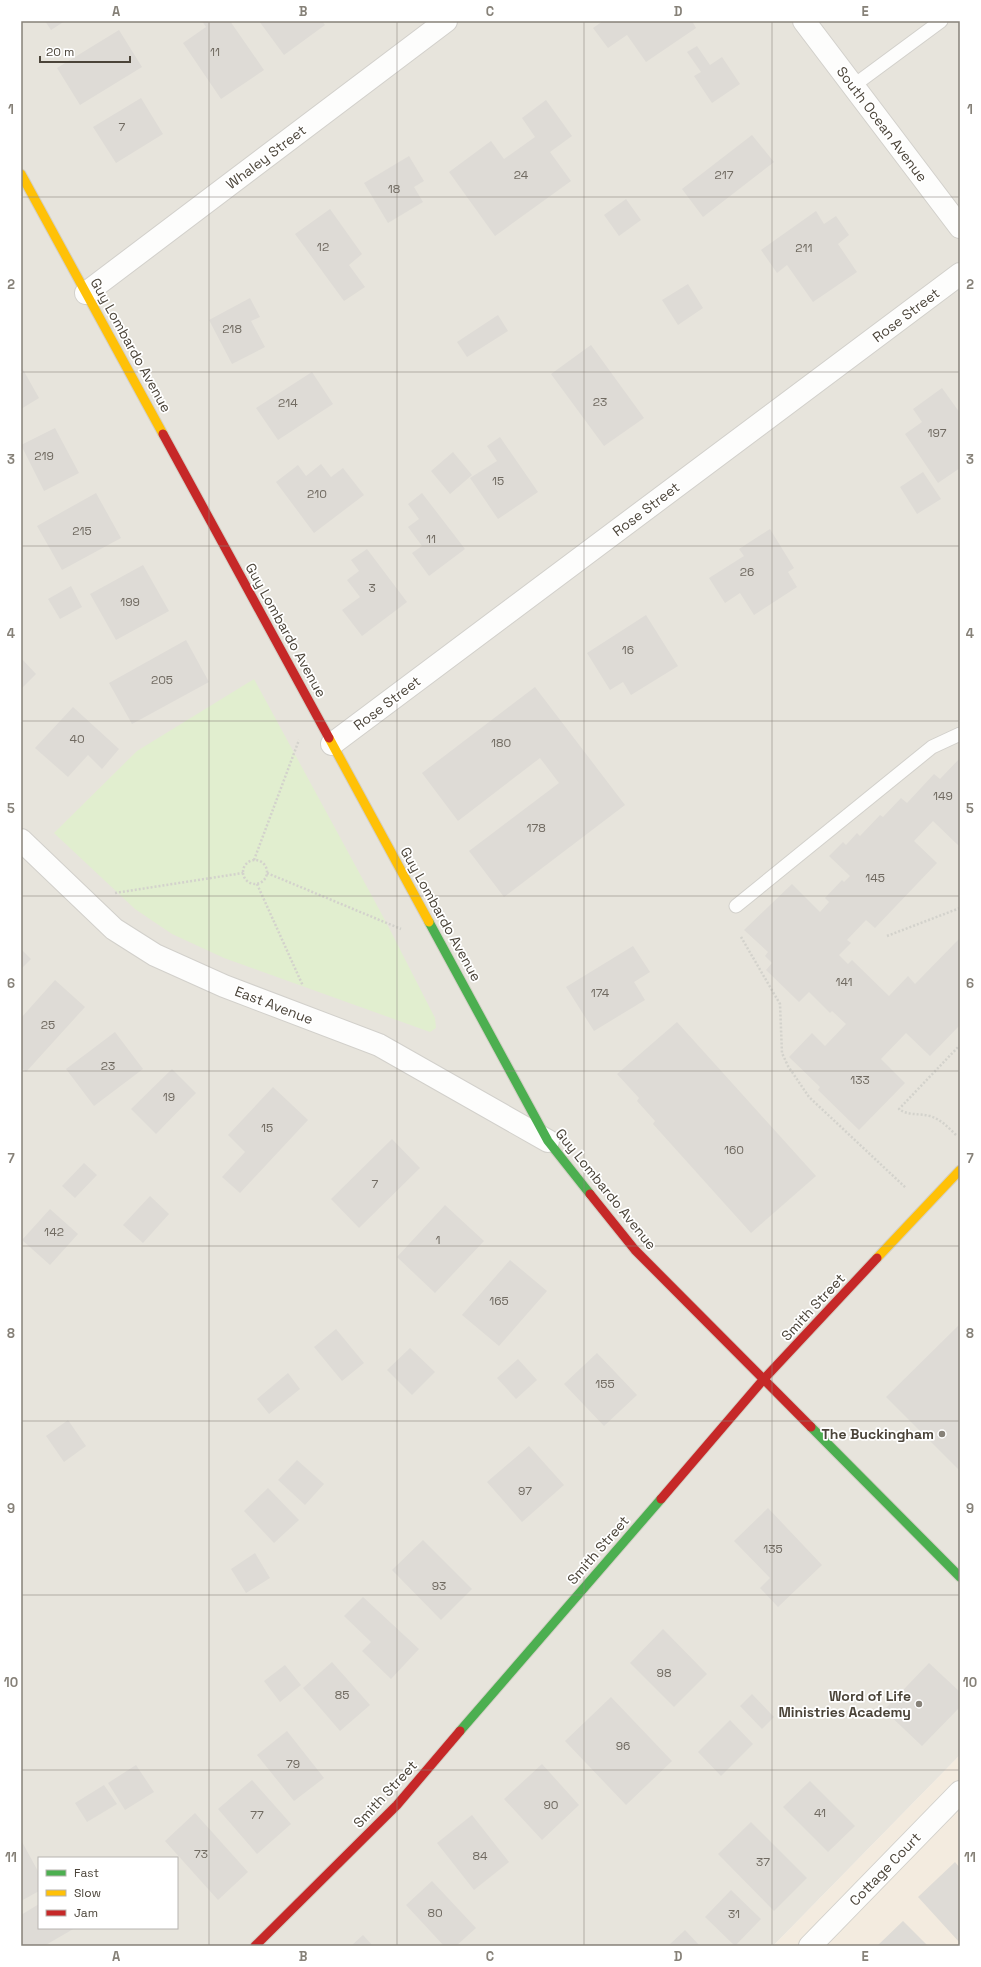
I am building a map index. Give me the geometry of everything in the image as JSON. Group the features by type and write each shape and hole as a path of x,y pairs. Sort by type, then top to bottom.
{"street":[{"name":"Whaley Street","path":"86,293 446,21"},
{"name":"South Ocean Avenue","path":"804,21 960,227"},
{"name":"Guy Lombardo Avenue","path":"21,174 548,1140 635,1250 960,1577"},
{"name":"Rose Street","path":"332,744 960,274"},
{"name":"East Avenue","path":"21,840 114,929 155,955 224,986 379,1045 548,1140"},
{"name":"Smith Street","path":"255,1946 397,1805 763,1380 960,1170"},
{"name":"Cottage Court","path":"810,1946 960,1792"}],"lane":[{"path":"853,86 941,22"},
{"path":"736,906 932,747 960,734"}],"path":[{"path":"254,860 265,865 267,872 264,880 257,884 246,881 243,873 244,866 254,860 311,706"},
{"path":"267,872 442,946"},
{"path":"82,898 243,873"},
{"path":"257,884 318,1022"},
{"path":"887,936 960,908"},
{"path":"741,937 780,1004 782,1052 788,1066 808,1097 906,1188"},
{"path":"956,1135 944,1124 930,1116 908,1113 899,1109 960,1045"}],"shaded area":[{"path":"21,21 960,21 960,1755 773,1946 21,1946"},
{"path":"960,1755 960,1946 773,1946"}],"green space":[{"path":"254,679 386,922 435,1018 436,1028 430,1032 224,958 172,934 135,909 54,833 137,751"}],"building":[{"path":"45,21 65,21 51,30"},
{"path":"202,21 230,21 264,70 221,99 183,43 206,27"},
{"path":"259,21 322,21 325,25 284,55"},
{"path":"603,21 692,21 696,28 646,62 627,35 608,48 593,28"},
{"path":"119,30 142,67 80,105 57,68"},
{"path":"697,46 710,65 722,57 740,84 712,103 694,76 701,72 687,52"},
{"path":"141,98 163,134 116,163 93,127"},
{"path":"546,100 572,136 550,152 571,181 495,236 449,172 491,141 504,159 535,137 522,118"},
{"path":"752,135 774,162 703,217 682,189"},
{"path":"409,156 424,181 414,187 423,202 388,223 364,183"},
{"path":"626,199 641,220 619,236 604,215"},
{"path":"330,209 362,254 349,265 365,287 344,301 295,234"},
{"path":"816,211 824,224 836,216 849,235 838,244 857,272 813,302 787,265 777,273 761,250"},
{"path":"688,284 703,308 678,325 662,300"},
{"path":"250,298 260,317 251,321 265,347 232,364 209,320"},
{"path":"498,315 508,331 467,357 457,342"},
{"path":"591,345 644,418 604,446 551,374"},
{"path":"21,366 39,398 21,409"},
{"path":"312,372 333,404 278,440 256,408"},
{"path":"942,388 960,413 960,468 938,483 905,434 922,422 913,409"},
{"path":"55,428 79,473 44,491 21,445"},
{"path":"500,437 538,492 498,519 470,478 497,461 487,446"},
{"path":"453,452 472,475 450,494 431,471"},
{"path":"321,464 331,477 343,468 364,495 314,533 276,482 298,465 306,476"},
{"path":"923,472 941,499 917,514 900,487"},
{"path":"96,493 121,538 62,570 37,526"},
{"path":"422,493 465,549 429,576 412,553 422,546 408,527 419,519 408,504"},
{"path":"770,529 794,568 788,572 797,587 754,615 740,593 725,603 709,578 744,556 739,549"},
{"path":"367,549 407,602 362,636 342,610 360,597 347,580 359,571 351,560"},
{"path":"143,565 169,611 116,640 90,594"},
{"path":"71,586 82,607 60,619 48,599"},
{"path":"646,615 678,666 631,695 623,682 610,690 587,653"},
{"path":"186,640 209,682 132,724 109,683"},
{"path":"21,658 36,674 21,689"},
{"path":"535,687 625,805 504,897 469,851 559,783 540,758 458,821 422,773"},
{"path":"73,707 119,749 102,769 88,755 68,777 35,748"},
{"path":"960,758 960,847 933,821 914,841 937,863 875,928 866,920 847,940 851,943 839,955 848,964 852,960 889,996 908,976 915,984 959,939 960,1025 930,1056 906,1033 881,1059 905,1083 859,1130 818,1090 820,1087 789,1057 812,1033 825,1046 846,1024 832,1011 830,1013 809,992 799,1002 766,970 772,963 765,956 768,952 744,930 792,884 820,912 829,902 825,898 842,880 844,882 850,876 829,856 843,842 846,845 857,833 860,836 880,815 883,817 901,798 907,803 934,774 940,779"},
{"path":"633,946 650,972 634,982 645,1000 594,1031 566,987"},
{"path":"21,949 31,959 21,969"},
{"path":"55,980 85,1007 26,1072 21,1067 21,1018"},
{"path":"677,1022 816,1176 751,1233 653,1124 655,1121 637,1101 639,1098 617,1074"},
{"path":"115,1032 143,1069 94,1106 66,1069"},
{"path":"172,1069 196,1093 156,1134 131,1109"},
{"path":"273,1087 308,1120 240,1193 222,1177 245,1152 228,1135"},
{"path":"392,1139 420,1168 359,1228 331,1199"},
{"path":"84,1163 97,1175 75,1198 62,1186"},
{"path":"150,1196 169,1214 143,1243 123,1225"},
{"path":"445,1205 484,1241 435,1293 397,1257"},
{"path":"50,1209 78,1234 50,1265 22,1240"},
{"path":"510,1260 547,1291 499,1346 462,1315"},
{"name":"The Buckingham","path":"960,1324 960,1471 886,1397"},
{"path":"336,1329 364,1363 342,1381 314,1347"},
{"path":"410,1348 435,1372 412,1395 387,1370"},
{"path":"597,1353 637,1395 604,1426 564,1384"},
{"path":"518,1359 537,1380 516,1399 497,1378"},
{"path":"288,1373 300,1389 269,1414 257,1399"},
{"path":"68,1420 86,1446 64,1462 46,1436"},
{"path":"529,1446 564,1485 522,1522 487,1482"},
{"path":"297,1460 324,1484 305,1505 278,1480"},
{"path":"268,1488 299,1520 274,1543 244,1511"},
{"path":"768,1508 822,1565 778,1607 760,1588 770,1578 734,1541"},
{"path":"423,1540 472,1589 441,1620 392,1570"},
{"path":"255,1553 270,1578 246,1593 231,1569"},
{"path":"363,1597 419,1649 391,1679 362,1651 371,1642 344,1616"},
{"path":"663,1629 707,1674 674,1707 630,1663"},
{"path":"332,1662 370,1705 340,1731 303,1688"},
{"path":"929,1663 960,1692 960,1707 922,1746 884,1710"},
{"path":"285,1665 301,1685 280,1702 264,1681"},
{"path":"752,1694 774,1717 762,1729 740,1706"},
{"path":"611,1697 672,1761 626,1805 565,1741"},
{"path":"730,1720 753,1744 721,1776 698,1752"},
{"path":"287,1731 324,1778 294,1801 257,1755"},
{"path":"542,1764 579,1805 542,1840 504,1799"},
{"path":"136,1765 154,1792 125,1810 108,1783"},
{"path":"252,1780 291,1824 257,1854 218,1809"},
{"path":"810,1781 855,1826 828,1852 783,1807"},
{"path":"104,1785 117,1804 87,1822 75,1803"},
{"path":"195,1813 248,1872 218,1900 165,1841"},
{"path":"472,1815 509,1862 474,1890 437,1843"},
{"path":"751,1822 807,1878 774,1911 718,1854"},
{"path":"21,1840 38,1871 38,1892 21,1901"},
{"path":"955,1862 960,1868 960,1943 918,1897"},
{"path":"432,1881 476,1928 456,1946 444,1946 406,1905"},
{"path":"731,1890 761,1919 735,1946 705,1917"},
{"path":"38,1905 38,1929 73,1929 44,1946 21,1946 21,1915"},
{"path":"903,1921 928,1946 877,1946"},
{"path":"685,1930 700,1946 668,1946"},
{"path":"363,1935 373,1946 351,1946"}],"traffic: fast":[{"path":"429,922 548,1141 590,1194"},
{"path":"811,1427 960,1577"},
{"path":"460,1731 661,1499"}],"traffic: slow":[{"path":"21,174 163,434"},
{"path":"329,738 429,922"},
{"path":"877,1258 960,1170"}],"traffic: jam":[{"path":"163,434 329,738"},
{"path":"590,1194 635,1250 811,1427"},
{"path":"661,1499 763,1380 877,1258"},
{"path":"255,1946 397,1805 460,1731"}],"place":[{"name":"The Buckingham","path":"942,1434"},
{"name":"Word of Life Ministries Academy","path":"919,1704"}]}
